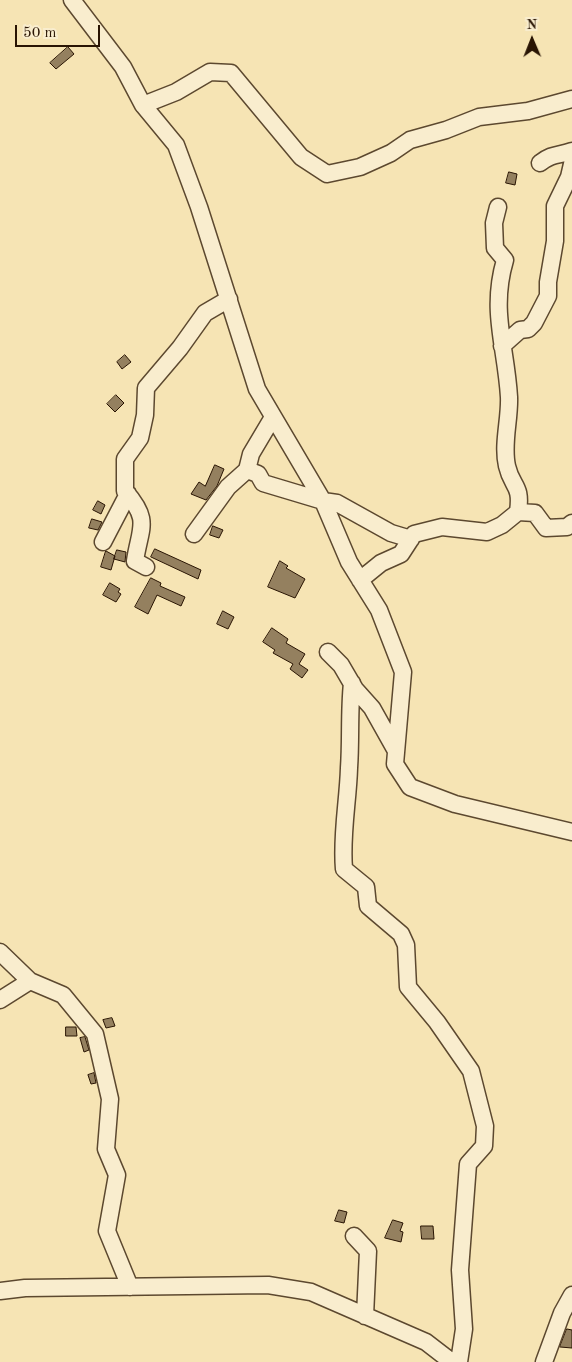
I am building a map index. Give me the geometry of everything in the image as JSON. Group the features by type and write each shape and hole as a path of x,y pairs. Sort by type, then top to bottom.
{"street":[{"path":"72,0 123,67 143,105 176,145 229,299 257,389 324,501 349,562 379,610 403,672 395,764 410,787 455,804 572,832"},
{"path":"143,105 176,92 210,72 231,73 301,157 327,174 360,167 391,153 410,140 446,130 479,117 528,111 572,99"},
{"path":"540,163 550,155 562,155 572,151"},
{"path":"502,346 520,330 528,329 534,323 548,296 548,282 555,241 555,206 569,177 572,164"},
{"path":"360,580 381,563 402,554 414,534 442,527 487,532 502,525 518,512 521,495 507,466 509,396 497,302 500,278 505,260 494,248 494,223 498,207"},
{"path":"146,567 135,562 142,532 141,516 140,508 125,491 125,459 140,438 145,415 146,388 180,348 205,313 229,299"},
{"path":"194,534 228,487 247,470 251,454 273,417"},
{"path":"247,470 258,474 263,483 346,506 391,533 411,539"},
{"path":"103,542 128,494"},
{"path":"518,512 534,513 546,528 567,527 572,523"},
{"path":"328,652 341,665 352,683 372,708 395,749"},
{"path":"352,683 349,715 350,767 342,852 344,869 366,887 368,906 401,934 406,945 408,987 437,1022 471,1071 485,1126 484,1146 468,1164 465,1232 460,1270 464,1329 459,1362"},
{"path":"0,952 30,981 63,995 94,1034 110,1099 106,1149 117,1175 107,1231 130,1288"},
{"path":"0,1000 30,981"},
{"path":"354,1236 368,1251 364,1316"},
{"path":"0,1291 25,1288 268,1285 311,1292 426,1342 452,1362"},
{"path":"544,1362 562,1313 572,1295"}],"building":[{"path":"68,47 74,54 56,69 50,63"},
{"path":"509,172 517,174 515,185 506,183"},
{"path":"125,355 131,362 122,369 117,362"},
{"path":"116,395 124,403 115,412 107,404"},
{"path":"215,465 224,469 217,486 206,500 191,494 199,482 205,486"},
{"path":"98,501 105,505 101,514 93,510"},
{"path":"92,519 102,522 98,530 89,528"},
{"path":"213,526 223,530 219,538 210,535"},
{"path":"155,549 201,570 198,579 151,557"},
{"path":"117,550 126,552 125,562 114,559"},
{"path":"106,551 115,556 111,570 101,567"},
{"path":"280,561 288,566 286,568 305,579 295,598 268,587"},
{"path":"151,578 161,583 160,586 185,597 181,606 157,595 148,614 135,607"},
{"path":"110,583 120,589 118,592 121,594 116,602 103,595"},
{"path":"223,611 234,617 228,629 217,624"},
{"path":"272,628 288,639 286,643 305,654 299,664 308,670 302,678 290,669 293,664 273,653 275,650 263,642"},
{"path":"112,1018 115,1026 106,1028 103,1020"},
{"path":"66,1027 76,1027 77,1036 66,1036"},
{"path":"85,1037 89,1050 84,1052 80,1038"},
{"path":"94,1073 96,1083 91,1084 88,1075"},
{"path":"339,1210 347,1212 344,1223 335,1221"},
{"path":"393,1220 403,1223 400,1231 403,1232 401,1242 385,1238"},
{"path":"421,1226 433,1226 434,1239 422,1239"},
{"path":"567,1329 572,1330 572,1348 560,1347"}]}
